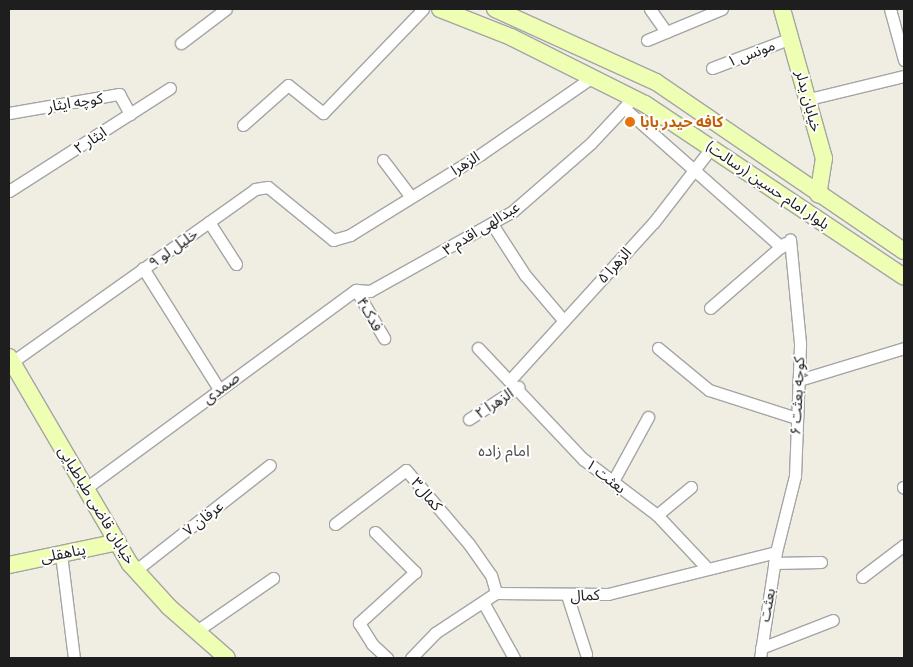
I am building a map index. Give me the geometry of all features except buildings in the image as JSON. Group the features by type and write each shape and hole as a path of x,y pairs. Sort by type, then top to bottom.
{"main road":[{"name":"بلوار امام حسین (رسالت)","path":"440,9 510,37 592,76 629,103 712,147 904,277"},
{"name":"بلوار امام حسین (رسالت)","path":"495,9 656,82 818,195 904,251"},
{"name":"خیابان یدلر","path":"782,9 809,99 824,158 818,195"},
{"name":"خیابان قاضی طباطبایی","path":"10,359 136,570 196,632 227,658"},
{"name":"پناهقلی","path":"9,564 118,542"}],"street":[{"path":"181,43 226,9"},
{"path":"243,125 288,85 323,113 422,9"},
{"path":"650,9 666,32"},
{"path":"647,40 722,9"},
{"path":"890,9 904,60"},
{"name":"مونس ۱","path":"712,68 791,38"},
{"name":"الزهرا","path":"333,240 350,235 481,154 592,76"},
{"path":"809,99 904,76"},
{"name":"ایثار ۲","path":"9,191 170,88"},
{"name":"کوچه ایثار","path":"9,112 119,94 130,114"},
{"path":"629,103 781,247 710,308"},
{"name":"عبدالهی اقدم ۳","path":"356,290 370,291 513,211 591,143 629,103"},
{"name":"الزهرا ۵","path":"515,383 564,321 654,222 712,147"},
{"path":"384,160 411,197"},
{"name":"خلیل لو ۹","path":"10,359 144,268 255,189 268,187 333,240"},
{"path":"209,222 236,264"},
{"path":"492,224 526,275 564,321"},
{"name":"کوچه بعثت ۶","path":"775,557 795,476 800,343 790,239 781,247"},
{"path":"144,268 219,389"},
{"name":"فدک۴","path":"356,290 384,338"},
{"name":"صمدی","path":"86,488 356,290"},
{"name":"بعثت ۱","path":"478,348 515,383 583,458 657,515 707,568"},
{"path":"658,348 709,390 796,418"},
{"path":"799,380 904,348"},
{"name":"الزهرا ۲","path":"469,419 515,383"},
{"path":"613,482 648,417"},
{"name":"عرفان ۷","path":"136,570 270,465"},
{"name":"کمال۳","path":"335,524 406,470 469,544 491,575 496,593"},
{"path":"657,515 691,487"},
{"path":"375,532 415,572 359,623 372,644 387,658"},
{"path":"862,577 904,545"},
{"path":"61,554 74,658"},
{"name":"کمال","path":"496,593 608,594 707,568 775,557 821,562"},
{"name":"بعثت","path":"761,653 775,557"},
{"path":"196,632 273,578"},
{"path":"411,658 435,633 496,593"},
{"path":"567,595 586,654"},
{"path":"483,602 514,658"},
{"path":"761,653 833,620"}],"place":[{"name":"کافه حیدر بابا","path":"630,122"}],"district":[{"name":"امام زاده","path":"504,450"}]}
